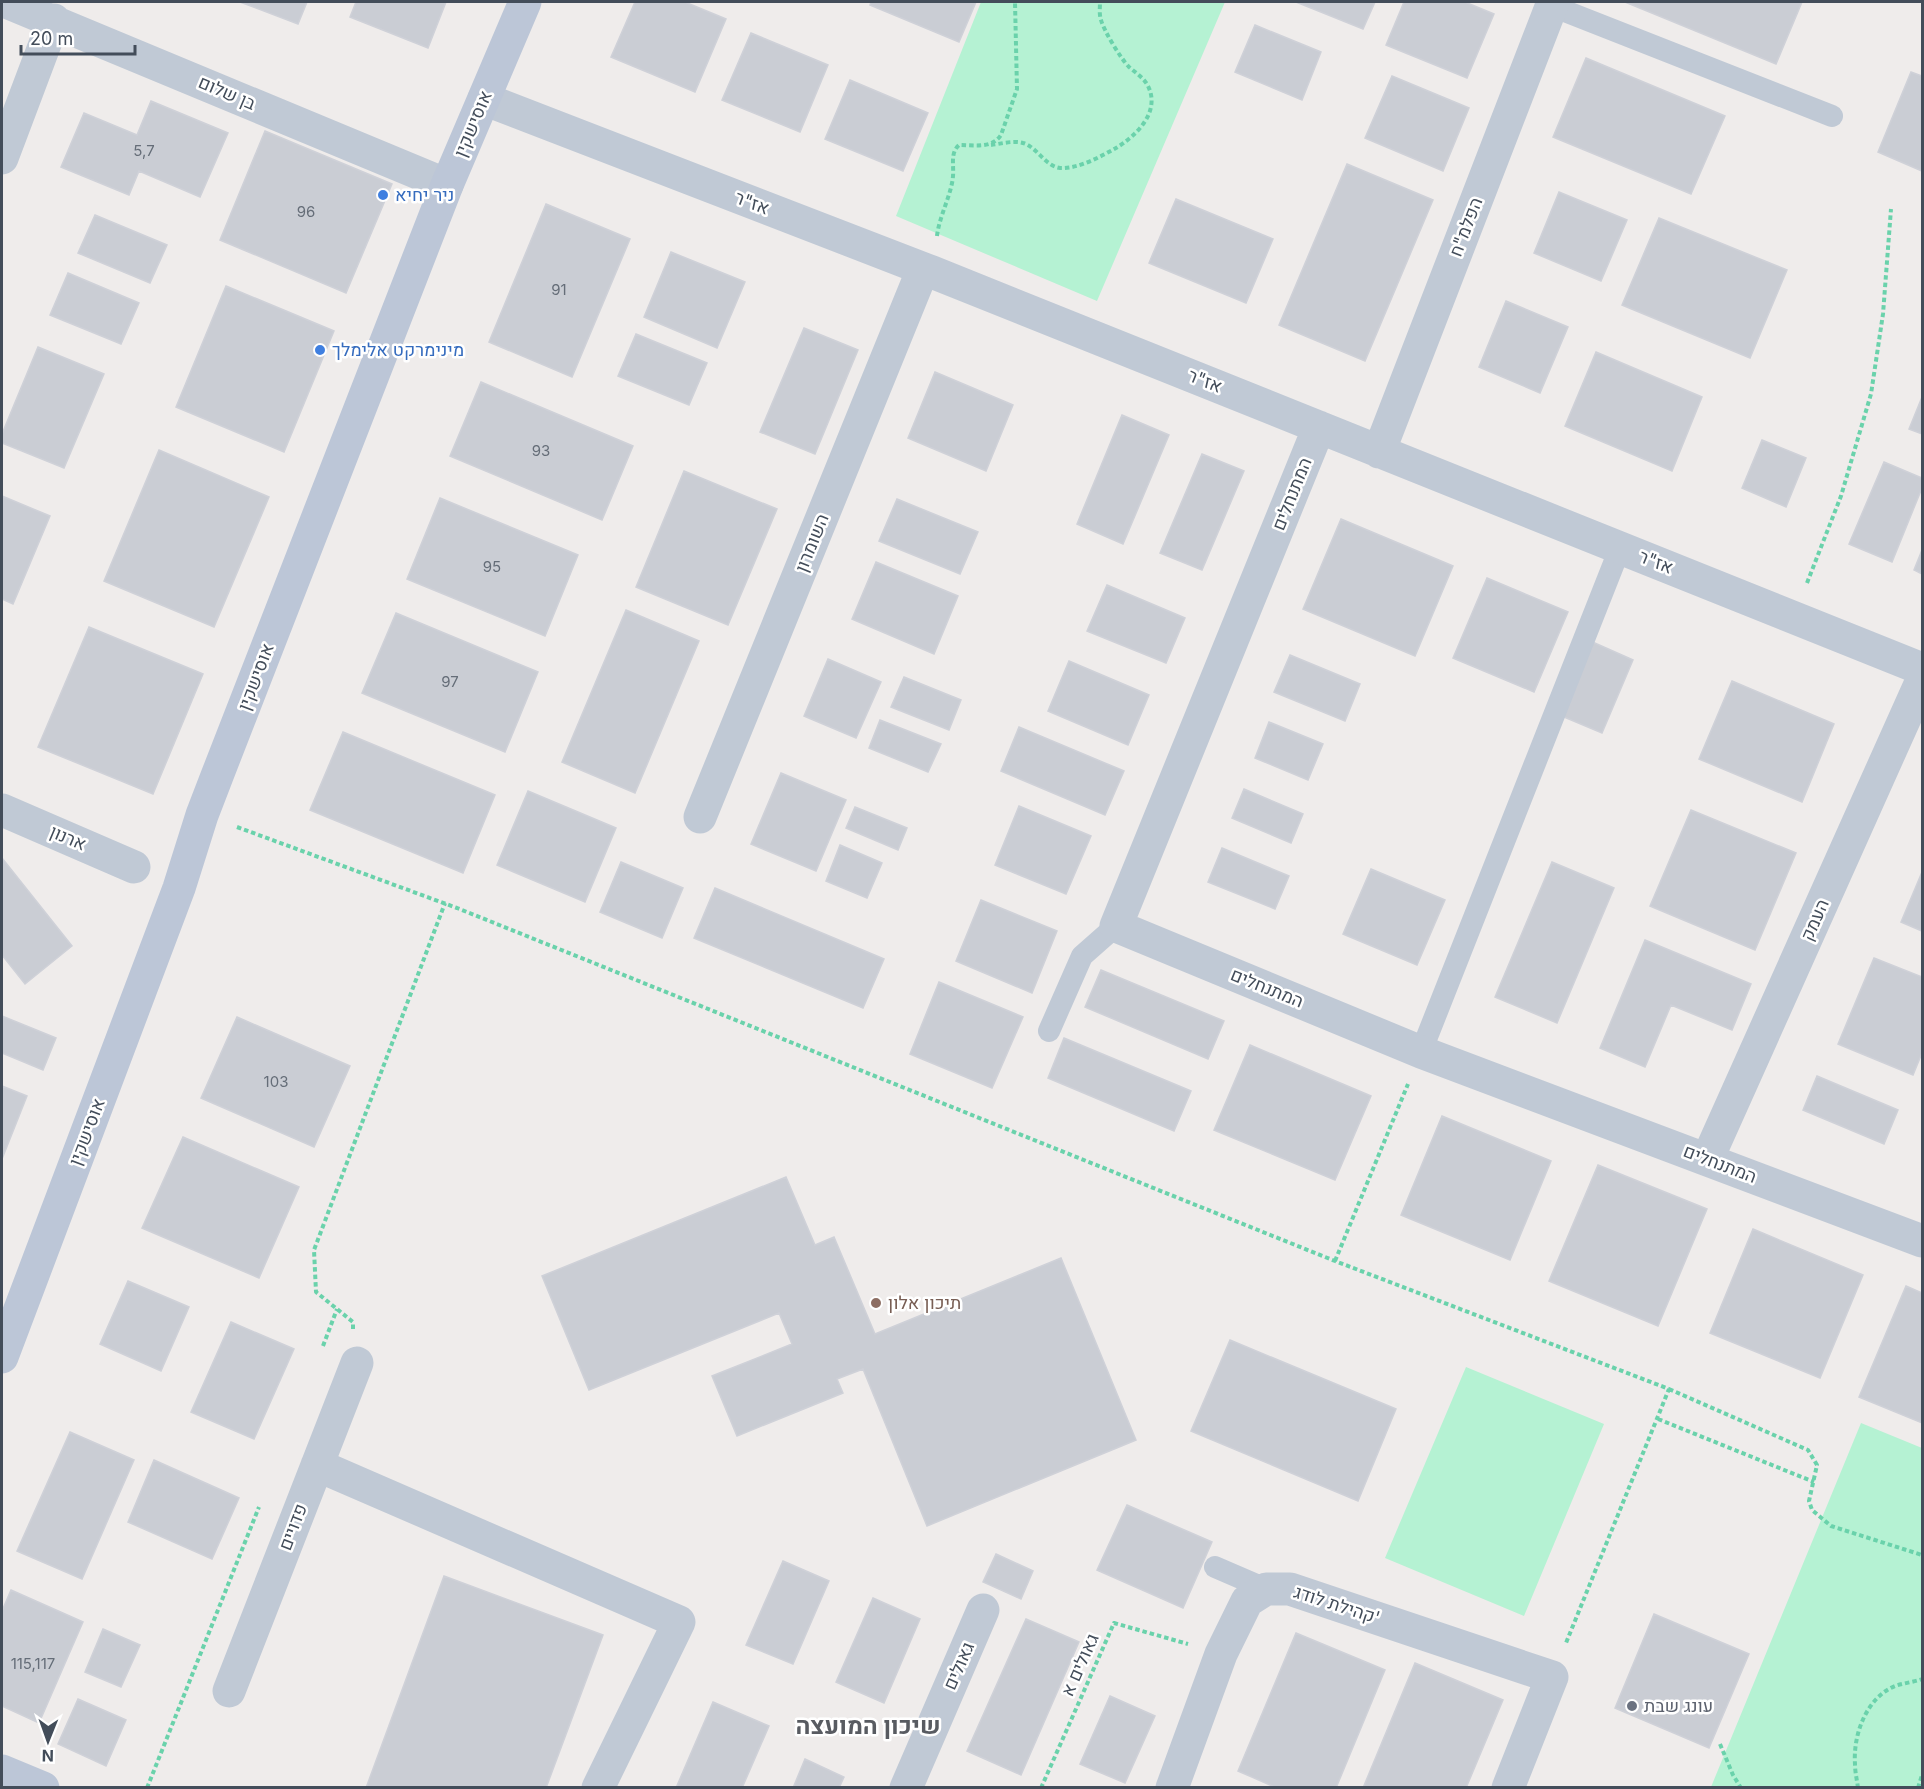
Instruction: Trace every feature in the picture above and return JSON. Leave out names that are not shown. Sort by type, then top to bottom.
[{"type":"street","name":"בן שלום","points":[[6,2],[447,185]]},
{"type":"street","name":"אוסישקין","points":[[2,1358],[179,888],[202,815],[447,185],[525,2]]},
{"type":"street","name":"הפלמ\"ח","points":[[1379,452],[1552,4]]},
{"type":"street","points":[[2,158],[54,20]]},
{"type":"street","name":"אז\"ר","points":[[484,99],[928,271],[1923,669]]},
{"type":"street","name":"השומרון","points":[[700,817],[928,271]]},
{"type":"street","name":"המתנחלים","points":[[1319,426],[1116,926],[1421,1052],[1923,1241]]},
{"type":"street","name":"העמק","points":[[1707,1160],[1923,680]]},
{"type":"street","name":"ארנון","points":[[2,810],[134,867]]},
{"type":"street","name":"פדויים","points":[[229,1691],[357,1364]]},
{"type":"street","points":[[317,1465],[679,1622],[598,1788]]},
{"type":"street","points":[[1172,1788],[1221,1654],[1247,1601],[1266,1588]]},
{"type":"street","name":"קהילת לודג'","points":[[1266,1588],[1290,1589],[1552,1677]]},
{"type":"street","name":"גאולים","points":[[906,1788],[983,1610]]},
{"type":"street","points":[[1508,1788],[1552,1677]]},
{"type":"street","points":[[2,1771],[43,1788]]},
{"type":"lane","points":[[1552,4],[1832,116]]},
{"type":"lane","points":[[1421,1052],[1620,548]]},
{"type":"lane","points":[[1049,1031],[1082,956],[1116,926]]},
{"type":"lane","points":[[1215,1568],[1266,1588]]},
{"type":"path","points":[[991,145],[1001,135],[1017,89],[1015,2]]},
{"type":"path","points":[[928,271],[938,226],[953,178],[953,154],[959,145],[1022,142],[1037,150],[1047,161],[1058,168],[1074,166],[1103,155],[1140,131],[1149,114],[1152,94],[1147,83],[1120,55],[1101,20],[1100,2]]},
{"type":"path","points":[[1794,617],[1841,496],[1871,394],[1883,314],[1891,209]]},
{"type":"path","points":[[202,815],[445,903],[1335,1261],[1670,1389],[1808,1449],[1816,1465],[1809,1501],[1812,1510],[1831,1526],[1923,1555]]},
{"type":"path","points":[[357,1364],[353,1322],[316,1292],[314,1250],[445,903]]},
{"type":"path","points":[[1335,1261],[1421,1052]]},
{"type":"path","points":[[320,1354],[337,1310]]},
{"type":"path","points":[[1552,1677],[1670,1389]]},
{"type":"path","points":[[1658,1419],[1814,1482]]},
{"type":"path","points":[[147,1788],[262,1498]]},
{"type":"path","name":"גאולים א","points":[[1041,1788],[1114,1623],[1221,1654]]},
{"type":"path","points":[[1858,1788],[1854,1763],[1857,1738],[1865,1714],[1876,1699],[1894,1687],[1923,1679]]},
{"type":"path","points":[[1720,1744],[1741,1788]]},
{"type":"path","points":[[1918,1788],[1923,1775]]},
{"type":"green space","points":[[981,2],[1225,2],[1097,301],[896,216]]},
{"type":"green space","points":[[1466,1367],[1604,1424],[1524,1616],[1385,1558]]},
{"type":"green space","points":[[1861,1423],[1922,1448],[1922,1787],[1711,1787]]},
{"type":"building","points":[[240,2],[307,2],[298,24]]},
{"type":"building","points":[[356,2],[446,2],[428,48],[350,17]]},
{"type":"building","points":[[635,2],[685,2],[726,19],[695,92],[611,57]]},
{"type":"building","points":[[871,2],[976,2],[959,42],[870,5]]},
{"type":"building","points":[[1296,2],[1375,2],[1363,29]]},
{"type":"building","points":[[1404,2],[1465,2],[1494,14],[1467,78],[1386,45]]},
{"type":"building","points":[[1625,2],[1802,2],[1776,64]]},
{"type":"building","points":[[1255,25],[1321,52],[1302,100],[1235,72]]},
{"type":"building","points":[[751,33],[828,65],[800,132],[722,100]]},
{"type":"building","points":[[1586,58],[1725,116],[1691,194],[1553,137]]},
{"type":"building","points":[[1911,72],[1922,76],[1922,171],[1878,152]]},
{"type":"building","points":[[1392,76],[1469,108],[1443,171],[1365,138]]},
{"type":"building","points":[[850,80],[928,113],[903,171],[825,139]]},
{"type":"building","points":[[151,101],[228,133],[200,197],[139,171],[129,195],[61,167],[84,113],[137,135]]},
{"type":"building","points":[[265,131],[392,184],[346,293],[220,240]]},
{"type":"building","points":[[1347,164],[1433,200],[1365,361],[1279,325]]},
{"type":"building","points":[[1559,192],[1627,220],[1601,281],[1534,253]]},
{"type":"building","points":[[1176,199],[1273,239],[1246,303],[1149,263]]},
{"type":"building","points":[[546,204],[630,239],[572,377],[489,342]]},
{"type":"building","points":[[95,215],[167,245],[150,283],[78,253]]},
{"type":"building","points":[[1659,218],[1787,270],[1750,358],[1622,305]]},
{"type":"building","points":[[671,252],[745,282],[717,348],[644,317]]},
{"type":"building","points":[[68,273],[139,303],[121,344],[50,315]]},
{"type":"building","points":[[226,286],[334,331],[284,452],[176,407]]},
{"type":"building","points":[[1506,301],[1568,327],[1540,393],[1479,367]]},
{"type":"building","points":[[804,328],[858,350],[815,454],[760,432]]},
{"type":"building","points":[[636,334],[707,363],[689,405],[618,376]]},
{"type":"building","points":[[38,347],[104,374],[64,468],[2,443],[2,434]]},
{"type":"building","points":[[1596,352],[1702,397],[1672,471],[1565,426]]},
{"type":"building","points":[[935,372],[1013,405],[986,471],[908,438]]},
{"type":"building","points":[[481,382],[633,446],[602,520],[450,456]]},
{"type":"building","points":[[1922,397],[1922,434],[1909,429]]},
{"type":"building","points":[[1122,415],[1169,435],[1123,544],[1077,524]]},
{"type":"building","points":[[1762,440],[1806,458],[1786,507],[1742,488]]},
{"type":"building","points":[[159,450],[269,497],[214,627],[104,581]]},
{"type":"building","points":[[1202,454],[1244,471],[1202,570],[1160,553]]},
{"type":"building","points":[[1884,462],[1922,478],[1922,488],[1892,562],[1849,544]]},
{"type":"building","points":[[684,471],[777,509],[728,625],[636,587]]},
{"type":"building","points":[[2,496],[50,516],[13,604],[2,599]]},
{"type":"building","points":[[440,498],[578,555],[545,636],[407,579]]},
{"type":"building","points":[[897,499],[978,532],[960,574],[879,541]]},
{"type":"building","points":[[1341,519],[1453,566],[1415,656],[1303,609]]},
{"type":"building","points":[[1922,550],[1922,574],[1914,570]]},
{"type":"building","points":[[876,562],[958,596],[934,654],[852,619]]},
{"type":"building","points":[[1487,578],[1568,612],[1534,692],[1453,658]]},
{"type":"building","points":[[1107,585],[1185,618],[1166,663],[1087,631]]},
{"type":"building","points":[[626,610],[699,641],[635,793],[562,762]]},
{"type":"building","points":[[396,613],[538,672],[505,752],[362,693]]},
{"type":"building","points":[[89,627],[203,674],[153,794],[38,747]]},
{"type":"building","points":[[1588,640],[1633,660],[1602,733],[1557,714]]},
{"type":"building","points":[[1290,655],[1360,684],[1345,721],[1274,692]]},
{"type":"building","points":[[828,659],[881,682],[856,738],[804,716]]},
{"type":"building","points":[[1069,661],[1149,695],[1128,745],[1048,711]]},
{"type":"building","points":[[904,677],[961,700],[949,730],[891,707]]},
{"type":"building","points":[[1732,681],[1834,724],[1802,802],[1699,759]]},
{"type":"building","points":[[880,720],[941,744],[928,772],[869,748]]},
{"type":"building","points":[[1269,722],[1323,744],[1308,780],[1255,758]]},
{"type":"building","points":[[1019,727],[1124,771],[1105,815],[1001,771]]},
{"type":"building","points":[[343,732],[495,795],[463,873],[310,810]]},
{"type":"building","points":[[781,773],[846,800],[816,871],[751,844]]},
{"type":"building","points":[[1244,789],[1303,814],[1291,843],[1232,818]]},
{"type":"building","points":[[528,791],[616,828],[585,902],[497,865]]},
{"type":"building","points":[[1019,806],[1091,836],[1066,894],[995,865]]},
{"type":"building","points":[[855,807],[907,828],[898,850],[846,828]]},
{"type":"building","points":[[1691,810],[1796,853],[1755,950],[1650,906]]},
{"type":"building","points":[[840,845],[882,863],[867,898],[826,881]]},
{"type":"building","points":[[1222,848],[1289,876],[1275,909],[1208,882]]},
{"type":"building","points":[[2,858],[72,946],[25,984],[2,955]]},
{"type":"building","points":[[621,862],[683,888],[662,938],[600,912]]},
{"type":"building","points":[[1552,862],[1614,888],[1557,1023],[1495,997]]},
{"type":"building","points":[[1371,869],[1445,900],[1417,965],[1343,934]]},
{"type":"building","points":[[1922,872],[1922,931],[1901,922]]},
{"type":"building","points":[[715,888],[884,959],[863,1008],[694,938]]},
{"type":"building","points":[[981,900],[1057,931],[1032,993],[956,961]]},
{"type":"building","points":[[1645,940],[1751,984],[1732,1030],[1671,1005],[1645,1067],[1600,1048]]},
{"type":"building","points":[[1874,958],[1922,977],[1922,1053],[1913,1075],[1838,1044]]},
{"type":"building","points":[[1101,970],[1224,1021],[1208,1059],[1085,1007]]},
{"type":"building","points":[[939,982],[1023,1017],[992,1088],[910,1054]]},
{"type":"building","points":[[2,1016],[56,1038],[43,1070],[2,1053]]},
{"type":"building","points":[[237,1017],[350,1066],[314,1147],[201,1098]]},
{"type":"building","points":[[1064,1038],[1191,1091],[1174,1131],[1048,1078]]},
{"type":"building","points":[[1250,1045],[1371,1096],[1335,1180],[1214,1130]]},
{"type":"building","points":[[1817,1076],[1898,1110],[1884,1144],[1803,1110]]},
{"type":"building","points":[[2,1086],[27,1096],[2,1159]]},
{"type":"building","points":[[1442,1116],[1551,1161],[1510,1260],[1401,1215]]},
{"type":"building","points":[[183,1137],[299,1187],[259,1278],[142,1228]]},
{"type":"building","points":[[1598,1165],[1707,1209],[1658,1326],[1549,1281]]},
{"type":"building","points":[[786,1177],[815,1245],[834,1237],[875,1334],[1061,1258],[1136,1440],[927,1526],[863,1369],[837,1379],[843,1393],[737,1436],[712,1376],[792,1344],[779,1313],[589,1390],[542,1276]]},
{"type":"building","points":[[1753,1229],[1863,1275],[1820,1378],[1710,1333]]},
{"type":"building","points":[[128,1281],[189,1307],[161,1371],[100,1344]]},
{"type":"building","points":[[1906,1286],[1922,1293],[1922,1423],[1859,1397]]},
{"type":"building","points":[[231,1322],[294,1349],[254,1439],[191,1412]]},
{"type":"building","points":[[1230,1340],[1396,1409],[1358,1501],[1191,1431]]},
{"type":"building","points":[[70,1432],[134,1460],[82,1579],[17,1551]]},
{"type":"building","points":[[154,1460],[239,1498],[212,1559],[128,1522]]},
{"type":"building","points":[[1127,1505],[1212,1542],[1183,1608],[1097,1570]]},
{"type":"building","points":[[996,1554],[1033,1571],[1021,1599],[983,1582]]},
{"type":"building","points":[[783,1561],[829,1581],[793,1664],[746,1645]]},
{"type":"building","points":[[444,1576],[603,1635],[546,1788],[366,1788]]},
{"type":"building","points":[[11,1590],[83,1622],[39,1723],[2,1706],[2,1611]]},
{"type":"building","points":[[873,1598],[920,1619],[884,1703],[836,1682]]},
{"type":"building","points":[[1654,1614],[1749,1654],[1709,1748],[1615,1708]]},
{"type":"building","points":[[1026,1619],[1079,1642],[1021,1775],[967,1751]]},
{"type":"building","points":[[103,1629],[140,1645],[121,1687],[85,1672]]},
{"type":"building","points":[[1296,1633],[1385,1670],[1336,1788],[1277,1788],[1238,1771]]},
{"type":"building","points":[[1415,1663],[1503,1700],[1466,1788],[1363,1788]]},
{"type":"building","points":[[1110,1696],[1155,1716],[1125,1783],[1080,1764]]},
{"type":"building","points":[[78,1699],[126,1720],[106,1766],[58,1744]]},
{"type":"building","points":[[713,1702],[769,1726],[742,1788],[676,1788]]},
{"type":"building","points":[[805,1759],[844,1777],[839,1788],[793,1788]]},
{"type":"place","name":"ניר יחיא","points":[[383,195]]},
{"type":"place","name":"מינימרקט אלימלך","points":[[320,350]]},
{"type":"place","name":"תיכון אלון","points":[[876,1303]]},
{"type":"place","name":"עונג שבת","points":[[1632,1706]]},
{"type":"district","name":"שיכון המועצה","points":[[868,1726]]}]
